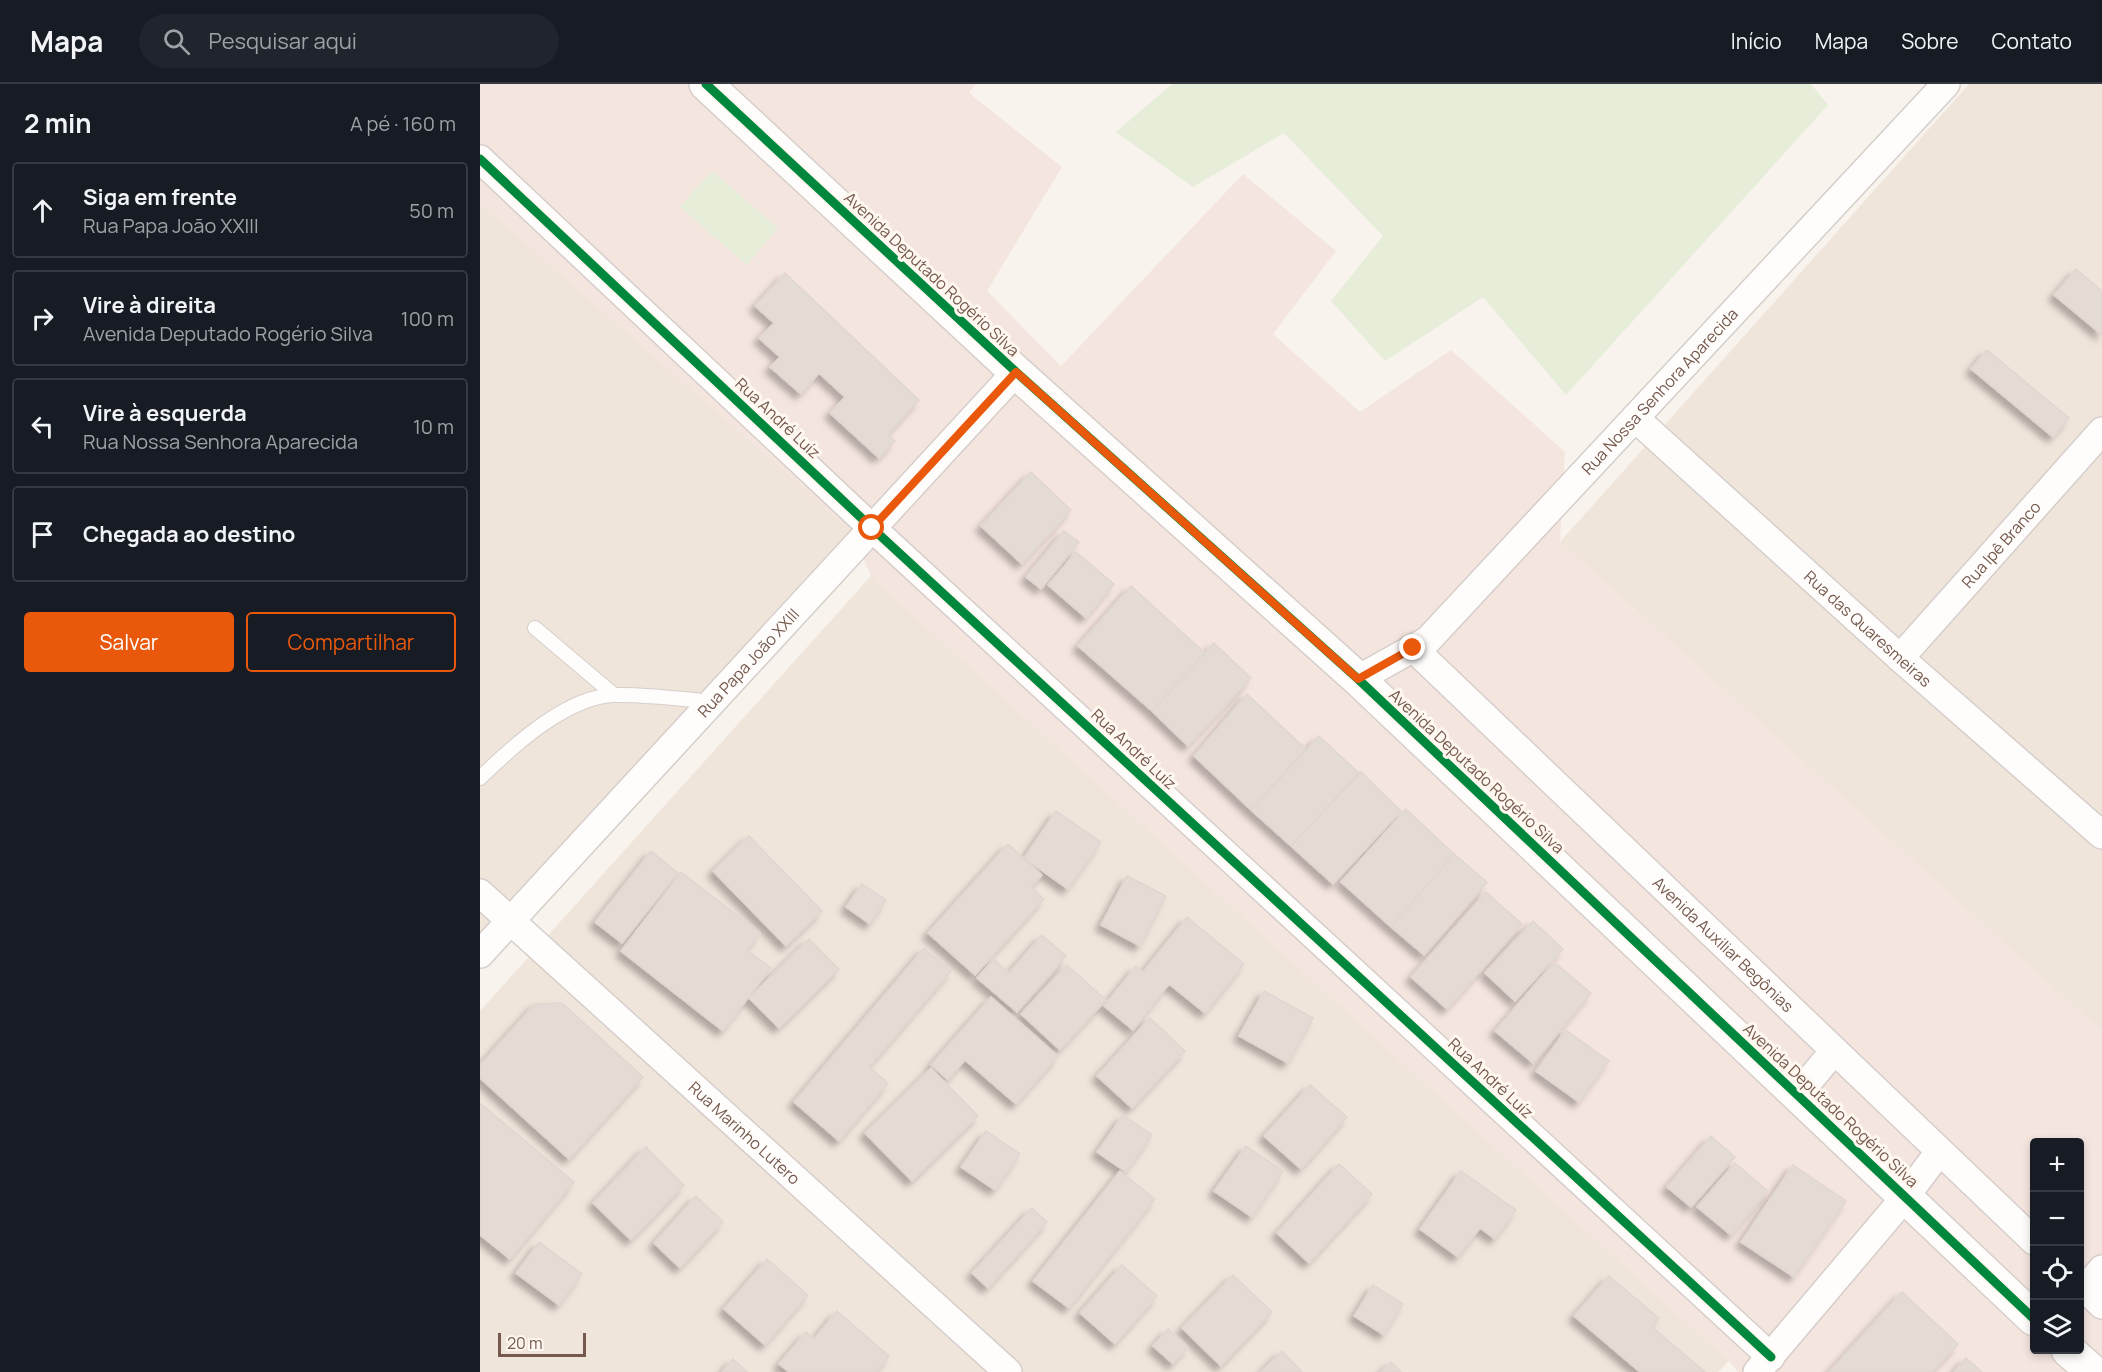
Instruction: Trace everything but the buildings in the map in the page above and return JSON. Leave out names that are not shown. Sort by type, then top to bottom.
[{"type":"street","name":"Avenida Deputado Rogério Silva","points":[[705,84],[1016,372],[1358,679],[2030,1315]]},
{"type":"street","name":"Rua Nossa Senhora Aparecida","points":[[1358,679],[1428,640],[1946,84]]},
{"type":"street","name":"Rua André Luíz","points":[[480,159],[1764,1364]]},
{"type":"street","name":"Rua Papa João XXIII","points":[[480,954],[1016,372]]},
{"type":"street","name":"Rua das Quaresmeiras","points":[[1635,418],[1900,658],[2102,835]]},
{"type":"street","name":"Rua Ipê Branco","points":[[1900,658],[2102,431]]},
{"type":"street","name":"Avenida Auxiliar Begônias","points":[[1413,648],[2030,1238]]},
{"type":"street","name":"Rua Marinho Lutero","points":[[480,893],[1008,1372]]},
{"type":"street","points":[[1798,1094],[1834,1052]]},
{"type":"street","points":[[1764,1364],[1906,1196],[1939,1152]]},
{"type":"street","points":[[2073,1354],[2093,1372]]},
{"type":"lane","points":[[534,628],[613,694]]},
{"type":"lane","points":[[480,778],[514,745],[577,703],[613,694],[712,702]]},
{"type":"shaded area","points":[[480,84],[976,84],[969,93],[1062,167],[987,291],[1061,366],[1243,174],[1336,251],[1273,334],[1360,412],[1451,350],[1565,452],[1560,542],[2102,1032],[2102,1372],[1738,1372],[1729,1361],[871,576],[851,530],[480,203]]},
{"type":"shaded area","points":[[1969,84],[2102,84],[2102,1032],[1560,542]]},
{"type":"shaded area","points":[[480,203],[852,530],[480,938]]},
{"type":"shaded area","points":[[871,576],[1729,1361],[1718,1372],[480,1372],[480,1011]]},
{"type":"green space","points":[[1172,84],[1811,84],[1828,105],[1566,395],[1483,297],[1385,361],[1331,301],[1383,236],[1284,133],[1193,187],[1116,132]]},
{"type":"green space","points":[[712,171],[778,228],[747,265],[680,207]]},
{"type":"cycle path","points":[[706,84],[1016,372],[1358,679],[2030,1315]]},
{"type":"cycle path","points":[[480,159],[872,528],[1771,1357]]},
{"type":"route","points":[[872,528],[1016,372],[1358,679],[1413,648]]}]
